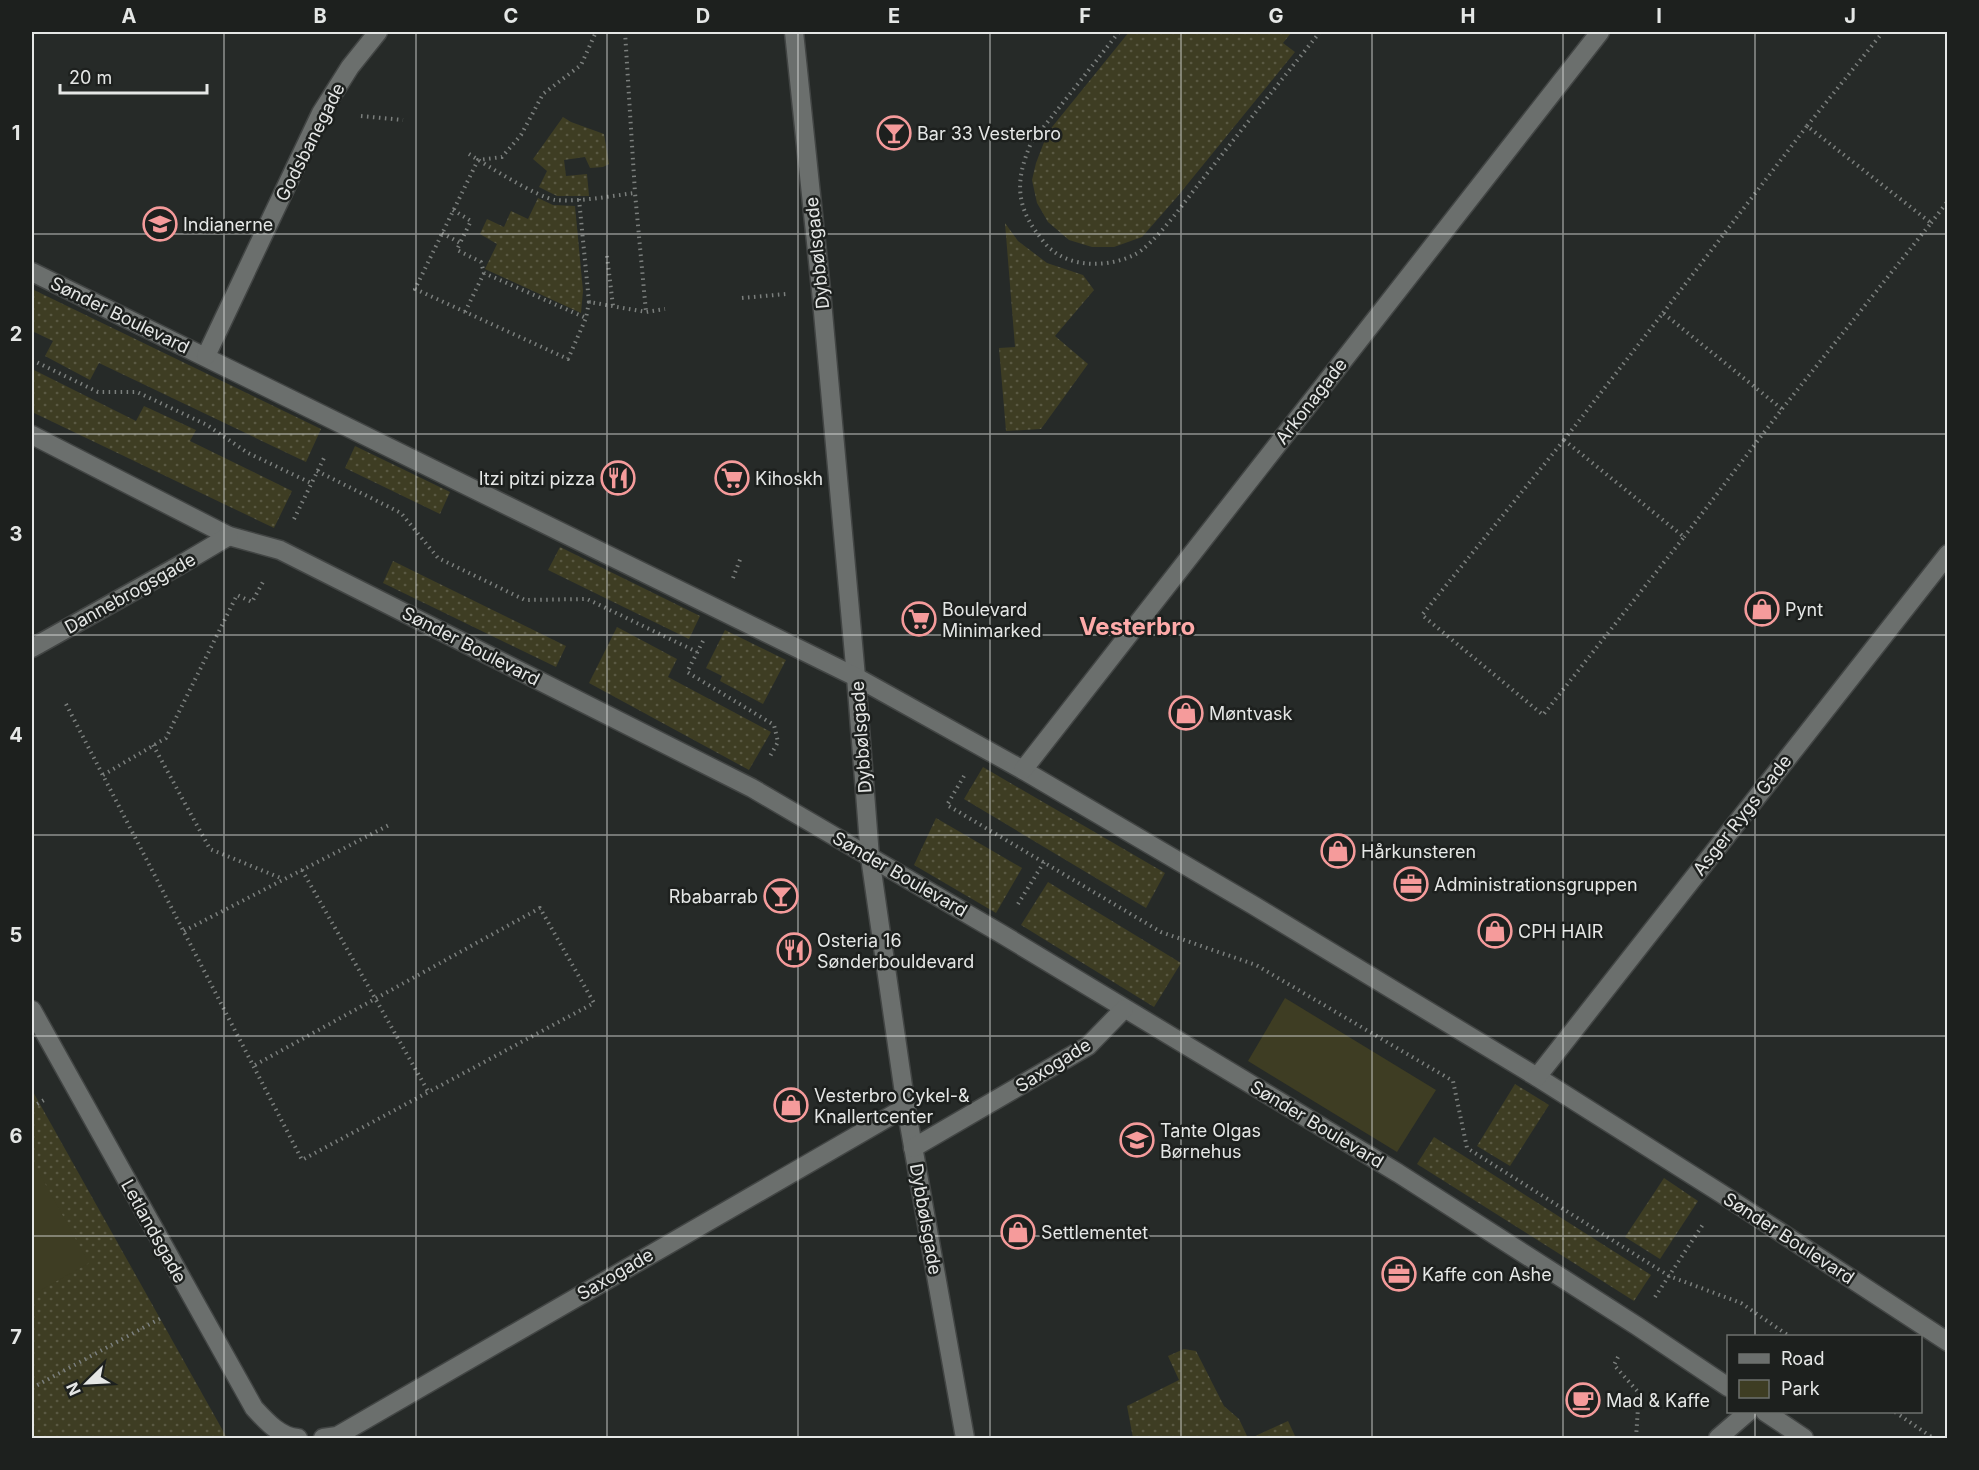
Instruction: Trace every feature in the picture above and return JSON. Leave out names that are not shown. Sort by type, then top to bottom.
[{"type":"street","name":"Godsbanegade","points":[[206,356],[321,112],[350,67],[378,32]]},
{"type":"street","name":"Dybbølsgade","points":[[794,32],[821,290],[870,857],[906,1107],[965,1438]]},
{"type":"street","name":"Arkonagade","points":[[1023,770],[1600,32]]},
{"type":"street","name":"Sønder Boulevard","points":[[32,272],[856,677],[1023,770],[1252,904],[1537,1077],[1722,1194],[1947,1342]]},
{"type":"street","name":"Sønder Boulevard","points":[[32,435],[229,536],[280,550],[752,788],[1000,933],[1124,1010],[1398,1173],[1727,1386]]},
{"type":"street","name":"Dannebrogsgade","points":[[32,648],[229,536]]},
{"type":"street","name":"Asger Rygs Gade","points":[[1537,1077],[1947,554]]},
{"type":"street","name":"Letlandsgade","points":[[32,1010],[254,1408],[271,1426],[292,1438]]},
{"type":"street","name":"Saxogade","points":[[913,1148],[1088,1046],[1124,1010]]},
{"type":"street","name":"Saxogade","points":[[323,1438],[337,1436],[906,1107]]},
{"type":"street","points":[[1718,1438],[1747,1413]]},
{"type":"street","points":[[1766,1413],[1804,1438]]},
{"type":"street","points":[[292,1438],[298,1438]]},
{"type":"path","points":[[478,160],[502,157],[521,135],[543,94],[581,65],[596,32]]},
{"type":"path","points":[[625,32],[635,193],[646,312]]},
{"type":"path","points":[[1119,32],[1031,143],[1022,164],[1019,185],[1024,208],[1035,230],[1051,250],[1066,259],[1080,263],[1095,264],[1117,261],[1134,255],[1147,246],[1320,32]]},
{"type":"path","points":[[1882,32],[1564,440],[1422,615],[1543,715],[1947,201]]},
{"type":"path","points":[[1807,126],[1931,223]]},
{"type":"path","points":[[469,154],[522,185],[554,200],[635,193]]},
{"type":"path","points":[[478,160],[415,289],[568,359],[586,318],[589,302],[579,199]]},
{"type":"path","points":[[453,210],[471,221],[457,250],[482,262],[484,273],[465,312]]},
{"type":"path","points":[[442,233],[460,243]]},
{"type":"path","points":[[607,255],[613,306]]},
{"type":"path","points":[[484,273],[586,318]]},
{"type":"path","points":[[742,298],[821,290]]},
{"type":"path","points":[[589,302],[646,312],[665,309]]},
{"type":"path","points":[[1663,313],[1782,409]]},
{"type":"path","points":[[32,360],[98,392],[137,392],[207,424],[248,453],[311,483]]},
{"type":"path","points":[[103,775],[166,738],[237,595],[252,602],[342,423]]},
{"type":"path","points":[[1564,440],[1684,537]]},
{"type":"path","points":[[317,471],[401,513],[438,558],[525,600],[587,599],[697,652]]},
{"type":"path","points":[[741,557],[720,609],[687,672],[774,724],[778,742],[752,788]]},
{"type":"path","points":[[66,704],[255,1065],[302,1160],[594,1003],[540,908],[255,1065]]},
{"type":"path","points":[[153,745],[210,849],[284,879]]},
{"type":"path","points":[[981,747],[947,805],[1161,932],[1256,965],[1453,1081],[1467,1148],[1669,1276],[1741,1303],[1788,1335]]},
{"type":"path","points":[[184,931],[391,824]]},
{"type":"path","points":[[1000,933],[1044,862]]},
{"type":"path","points":[[302,870],[429,1093]]},
{"type":"path","points":[[32,1388],[193,1301]]},
{"type":"path","points":[[1896,1413],[1933,1438]]},
{"type":"green space","points":[[1129,32],[1288,32],[1291,33],[1283,43],[1295,52],[1142,237],[1114,247],[1092,247],[1069,240],[1048,222],[1037,203],[1032,180],[1048,132]]},
{"type":"green space","points":[[563,117],[604,134],[609,164],[590,168],[585,157],[564,160],[566,176],[587,174],[589,196],[557,196],[539,187],[547,171],[533,159]]},
{"type":"green space","points":[[538,198],[553,205],[575,206],[583,291],[581,313],[485,269],[497,244],[480,234],[487,219],[504,227],[511,211],[528,219]]},
{"type":"green space","points":[[1005,223],[1018,241],[1047,263],[1083,275],[1094,290],[1055,336],[1088,364],[1041,429],[1006,431],[999,348],[1015,347]]},
{"type":"green space","points":[[32,289],[321,429],[306,462],[99,363],[90,380],[45,356],[53,341],[32,331]]},
{"type":"green space","points":[[32,369],[136,421],[144,406],[196,430],[190,441],[292,491],[274,528],[32,412]]},
{"type":"green space","points":[[355,446],[450,492],[440,514],[345,468]]},
{"type":"green space","points":[[560,547],[700,616],[689,639],[548,570]]},
{"type":"green space","points":[[393,561],[566,646],[556,667],[383,583]]},
{"type":"green space","points":[[617,627],[677,659],[668,677],[771,732],[749,770],[589,683]]},
{"type":"green space","points":[[725,630],[786,660],[763,704],[720,681],[722,676],[706,668]]},
{"type":"green space","points":[[983,767],[1165,873],[1146,908],[964,799]]},
{"type":"green space","points":[[936,818],[1022,868],[996,913],[914,865]]},
{"type":"green space","points":[[1048,882],[1181,963],[1154,1007],[1021,925]]},
{"type":"green space","points":[[1285,998],[1436,1090],[1397,1152],[1248,1061]]},
{"type":"green space","points":[[1515,1084],[1549,1105],[1510,1166],[1477,1146]]},
{"type":"green space","points":[[32,1090],[227,1438],[32,1438]]},
{"type":"green space","points":[[1434,1137],[1651,1275],[1634,1301],[1417,1164]]},
{"type":"green space","points":[[32,1160],[89,1263],[32,1295]]},
{"type":"green space","points":[[1664,1178],[1698,1201],[1660,1259],[1625,1237]]},
{"type":"green space","points":[[1184,1349],[1196,1351],[1224,1406],[1239,1419],[1248,1438],[1133,1438],[1127,1406],[1179,1380],[1168,1356]]},
{"type":"green space","points":[[1288,1421],[1296,1438],[1251,1438]]},
{"type":"place","name":"Bar 33 Vesterbro","points":[[894,133]]},
{"type":"place","name":"Indianerne","points":[[160,224]]},
{"type":"place","name":"Itzi pitzi pizza","points":[[618,478]]},
{"type":"place","name":"Kihoskh","points":[[732,478]]},
{"type":"place","name":"Pynt","points":[[1762,609]]},
{"type":"place","name":"Boulevard Minimarked","points":[[919,619]]},
{"type":"place","name":"Møntvask","points":[[1186,713]]},
{"type":"place","name":"Hårkunsteren","points":[[1338,851]]},
{"type":"place","name":"Administrationsgruppen","points":[[1411,884]]},
{"type":"place","name":"Rbabarrab","points":[[781,896]]},
{"type":"place","name":"CPH HAIR","points":[[1495,931]]},
{"type":"place","name":"Osteria 16 Sønderbouldevard","points":[[794,950]]},
{"type":"place","name":"Vesterbro Cykel-& Knallertcenter","points":[[791,1105]]},
{"type":"place","name":"Tante Olgas Børnehus","points":[[1137,1140]]},
{"type":"place","name":"Settlementet","points":[[1018,1232]]},
{"type":"place","name":"Kaffe con Ashe","points":[[1399,1274]]},
{"type":"place","name":"Mad & Kaffe","points":[[1583,1400]]},
{"type":"district","name":"Vesterbro","points":[[1137,626]]}]
